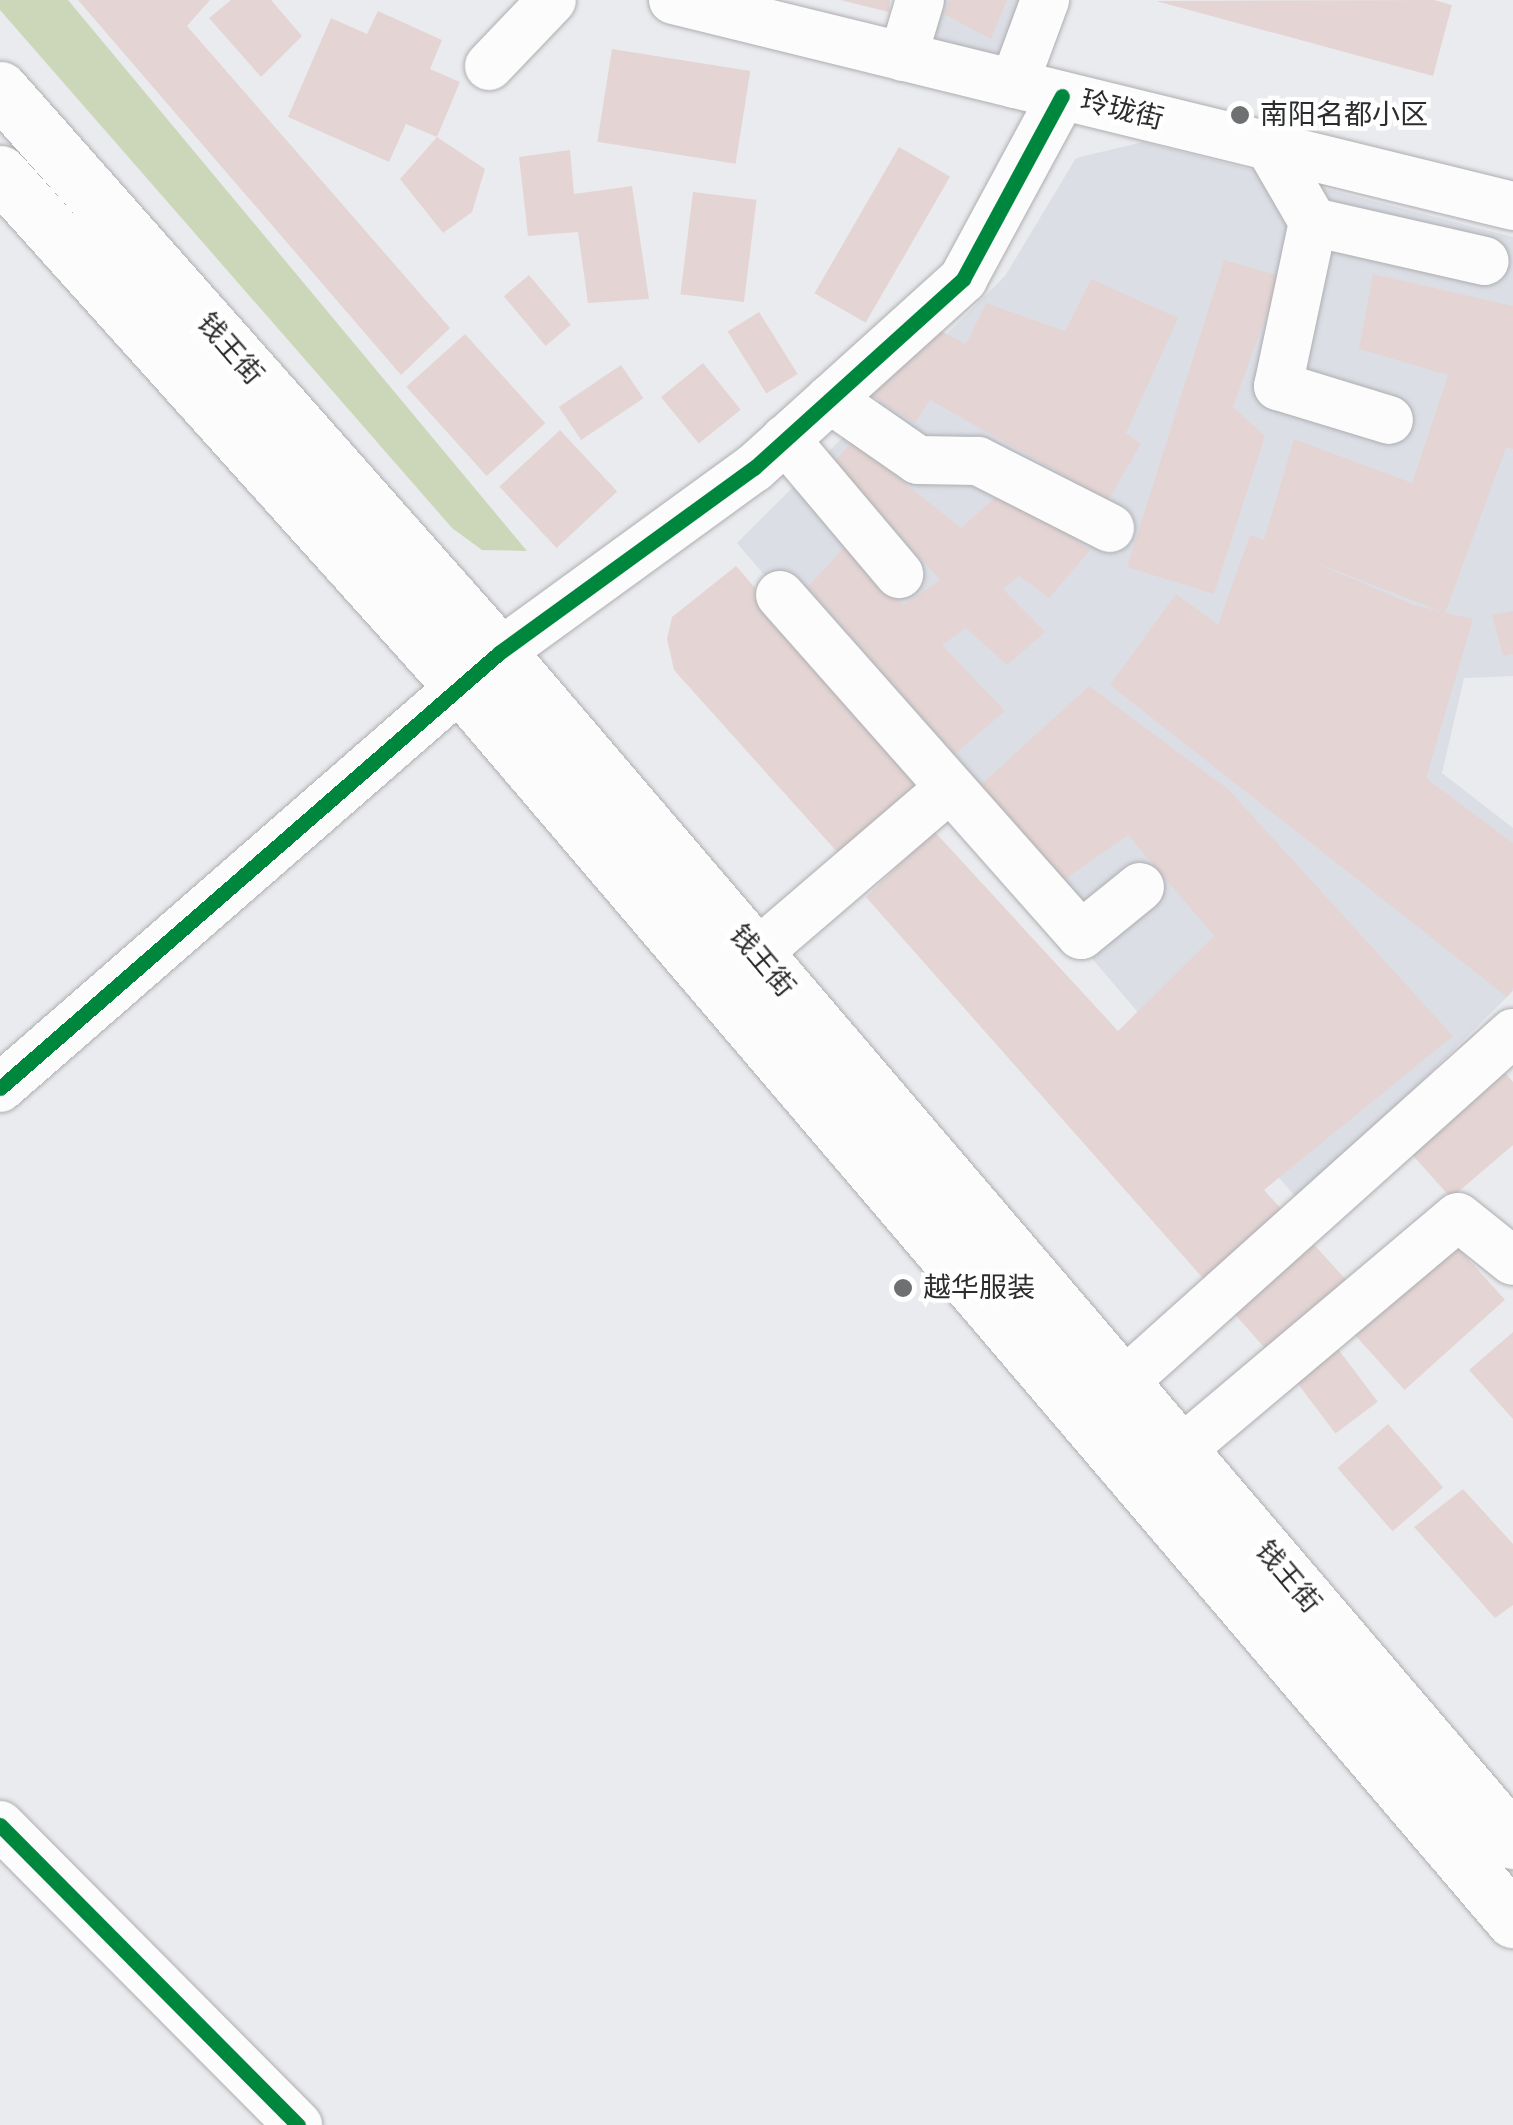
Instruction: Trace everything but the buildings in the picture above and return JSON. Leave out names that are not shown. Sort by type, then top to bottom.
[{"type":"main road","name":"钱王街","points":[[0,89],[1513,1920]]},
{"type":"main road","name":"钱王街","points":[[0,173],[756,954],[1513,1842]]},
{"type":"street","points":[[489,66],[552,0]]},
{"type":"street","name":"玲珑街","points":[[672,0],[1513,206]]},
{"type":"street","points":[[903,56],[920,0]]},
{"type":"street","points":[[1014,84],[1045,0]]},
{"type":"street","points":[[0,1088],[480,670],[785,440],[963,279],[1062,96]]},
{"type":"street","points":[[1270,146],[1313,222],[1278,386],[1389,420]]},
{"type":"street","points":[[1313,222],[1485,262]]},
{"type":"street","points":[[830,399],[918,460],[978,460],[1110,528]]},
{"type":"street","points":[[785,440],[899,574]]},
{"type":"street","points":[[780,595],[1081,934],[1140,888]]},
{"type":"street","points":[[756,954],[950,788]]},
{"type":"street","points":[[1123,1384],[1513,1033]]},
{"type":"street","points":[[1180,1451],[1458,1217],[1513,1260]]},
{"type":"street","points":[[0,1825],[298,2125]]},
{"type":"shaded area","points":[[899,0],[1019,0],[999,60],[891,30]]},
{"type":"shaded area","points":[[1143,142],[1513,237],[1513,676],[1464,678],[1442,773],[1513,828],[1513,991],[1300,1202],[737,543],[1005,276],[1076,158]]},
{"type":"green space","points":[[0,0],[68,0],[527,551],[482,550],[452,528],[0,10]]},
{"type":"cycle path","points":[[0,1088],[499,653],[754,468],[963,279],[1062,96]]},
{"type":"cycle path","points":[[0,1825],[298,2125]]},
{"type":"place","name":"南阳名都小区","points":[[1240,115]]},
{"type":"place","name":"越华服装","points":[[903,1288]]}]
